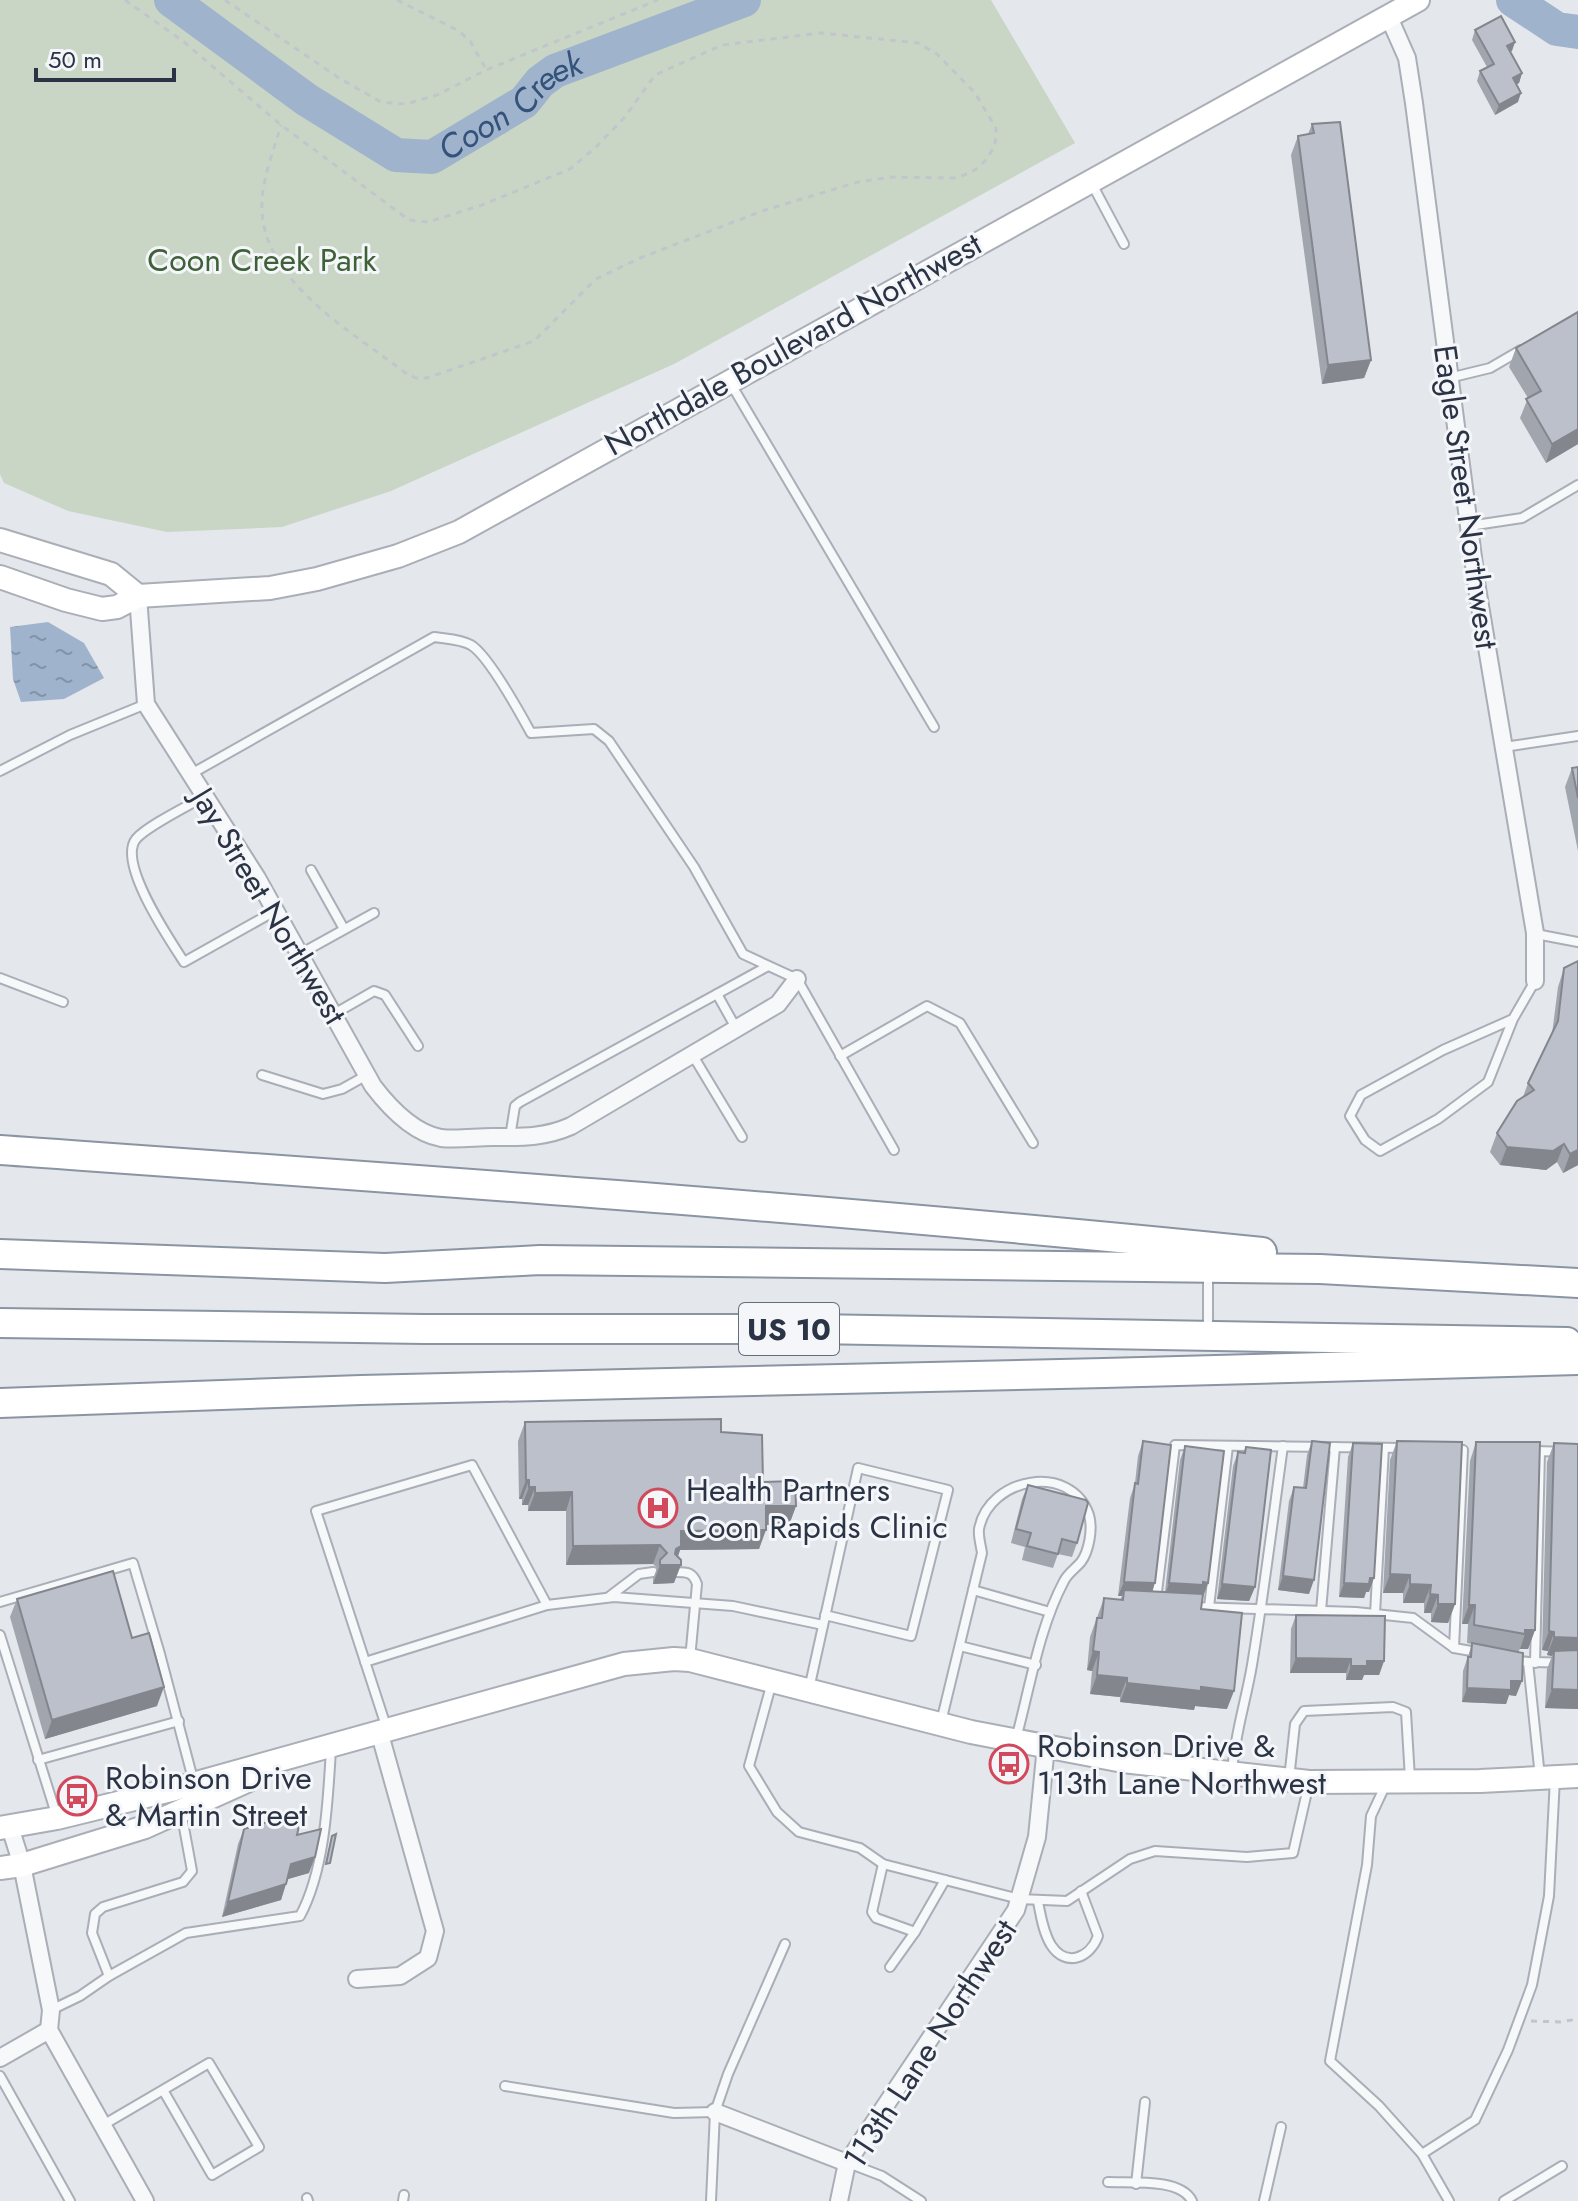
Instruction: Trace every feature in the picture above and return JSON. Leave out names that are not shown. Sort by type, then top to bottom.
[{"type":"highway","points":[[0,1150],[1015,1227],[1530,1280]]},
{"type":"highway","name":"US 10","points":[[0,1254],[385,1268],[540,1260],[1320,1269],[1578,1283]]},
{"type":"highway","name":"US 10","points":[[0,1323],[424,1329],[813,1329],[1578,1342]]},
{"type":"highway","points":[[0,1403],[361,1390],[1578,1360]]},
{"type":"street","name":"Northdale Boulevard Northwest","points":[[0,577],[102,609],[117,607],[138,596],[270,588],[317,579],[398,556],[459,532],[1418,0]]},
{"type":"street","name":"Eagle Street Northwest","points":[[1388,15],[1407,58],[1414,103],[1468,526],[1535,933],[1535,981]]},
{"type":"street","points":[[0,540],[111,574],[138,596]]},
{"type":"street","name":"Jay Street Northwest","points":[[138,596],[146,704],[276,911],[367,1075],[392,1110],[418,1127],[440,1138],[551,1135],[778,1004],[797,979]]},
{"type":"street","points":[[145,2201],[49,2030],[51,2010],[11,1866],[5,1827],[57,1818],[194,1783],[624,1664],[674,1659],[690,1660],[941,1724],[1123,1761],[1299,1781],[1410,1782],[1578,1776]]},
{"type":"street","points":[[357,1979],[400,1976],[410,1970],[428,1958],[435,1931],[383,1730]]},
{"type":"street","points":[[11,1866],[145,1827],[332,1744]]},
{"type":"street","name":"113th Lane Northwest","points":[[839,2201],[847,2163],[1016,1910],[1037,1837],[1046,1746]]},
{"type":"street","points":[[0,2058],[49,2030]]},
{"type":"street","points":[[715,2112],[847,2163]]},
{"type":"lane","points":[[1090,180],[1124,244]]},
{"type":"lane","points":[[1448,378],[1490,368],[1528,347]]},
{"type":"lane","points":[[729,380],[934,727]]},
{"type":"lane","points":[[1468,526],[1522,518],[1578,485]]},
{"type":"lane","points":[[191,774],[434,637],[473,646],[506,689],[531,733],[594,729],[609,741],[694,867],[743,954],[797,979],[894,1150]]},
{"type":"lane","points":[[0,771],[70,735],[146,704]]},
{"type":"lane","points":[[1503,747],[1578,736]]},
{"type":"lane","points":[[205,796],[135,840],[130,853],[135,873],[157,918],[184,962],[276,911]]},
{"type":"lane","points":[[311,870],[344,929]]},
{"type":"lane","points":[[300,954],[374,913]]},
{"type":"lane","points":[[1535,933],[1576,940]]},
{"type":"lane","points":[[510,1138],[515,1106],[520,1102],[768,966]]},
{"type":"lane","points":[[0,978],[63,1002]]},
{"type":"lane","points":[[1513,1019],[1443,1050],[1361,1095],[1350,1116],[1365,1140],[1380,1151],[1438,1119],[1488,1082],[1513,1019],[1535,981]]},
{"type":"lane","points":[[334,1014],[374,991],[385,995],[418,1046]]},
{"type":"lane","points":[[717,994],[736,1029]]},
{"type":"lane","points":[[840,1056],[927,1006],[960,1023],[1033,1143]]},
{"type":"lane","points":[[691,1054],[742,1137]]},
{"type":"lane","points":[[262,1075],[323,1094],[342,1089],[367,1075]]},
{"type":"lane","points":[[1208,1268],[1208,1335]]},
{"type":"lane","points":[[1156,1605],[1175,1445],[1416,1449]]},
{"type":"lane","points":[[1209,1607],[1228,1446]]},
{"type":"lane","points":[[1232,1774],[1233,1752],[1261,1610],[1283,1446]]},
{"type":"lane","points":[[1321,1611],[1335,1447]]},
{"type":"lane","points":[[1375,1614],[1384,1448]]},
{"type":"lane","points":[[1447,1449],[1478,1450]]},
{"type":"lane","points":[[1454,1648],[1463,1450]]},
{"type":"lane","points":[[1525,1451],[1578,1452]]},
{"type":"lane","points":[[1422,2154],[1475,2120],[1532,1985],[1549,1896],[1547,1778],[1532,1662],[1540,1451]]},
{"type":"lane","points":[[383,1730],[365,1662],[316,1511],[472,1465],[547,1605]]},
{"type":"lane","points":[[365,1662],[547,1605],[609,1597],[733,1606],[824,1620],[911,1636],[948,1490],[858,1468],[824,1620],[809,1690]]},
{"type":"lane","points":[[941,1724],[982,1553],[979,1529],[989,1507],[1010,1489],[1032,1480],[1057,1482],[1080,1497],[1090,1518],[1090,1541],[1083,1560],[1066,1577],[1050,1612],[1016,1740]]},
{"type":"lane","points":[[0,1602],[133,1563],[194,1783]]},
{"type":"lane","points":[[609,1597],[639,1574],[653,1572]]},
{"type":"lane","points":[[675,1572],[688,1572],[697,1584],[690,1660]]},
{"type":"lane","points":[[973,1590],[1050,1612]]},
{"type":"lane","points":[[1144,1604],[1169,1605]]},
{"type":"lane","points":[[1182,1606],[1413,1618],[1454,1648],[1484,1654]]},
{"type":"lane","points":[[0,1635],[57,1818]]},
{"type":"lane","points":[[960,1646],[1036,1665]]},
{"type":"lane","points":[[1499,1657],[1532,1662],[1578,1663]]},
{"type":"lane","points":[[773,1681],[749,1766],[777,1812],[799,1832],[860,1848],[883,1864],[1019,1899],[1067,1901],[1130,1859],[1155,1851],[1247,1857],[1293,1853],[1299,1781],[1295,1724],[1304,1711],[1393,1707],[1406,1712],[1410,1782]]},
{"type":"lane","points":[[38,1760],[179,1721]]},
{"type":"lane","points":[[51,2010],[186,1933],[300,1916],[309,1899],[327,1815],[332,1744]]},
{"type":"lane","points":[[1386,1782],[1371,1816],[1367,1865],[1330,2061],[1379,2106],[1422,2154],[1449,2201]]},
{"type":"lane","points":[[109,1976],[92,1933],[95,1914],[103,1907],[183,1882],[192,1871],[180,1809]]},
{"type":"lane","points":[[883,1864],[872,1912],[876,1918],[915,1932]]},
{"type":"lane","points":[[890,1967],[915,1932],[945,1880]]},
{"type":"lane","points":[[1038,1902],[1044,1931],[1052,1947],[1066,1957],[1082,1957],[1094,1948],[1098,1936],[1081,1891]]},
{"type":"lane","points":[[711,2201],[715,2112],[728,2074],[785,1944]]},
{"type":"lane","points":[[103,2125],[209,2063],[259,2147],[212,2175],[163,2090]]},
{"type":"lane","points":[[0,2076],[70,2201]]},
{"type":"lane","points":[[505,2086],[674,2113],[715,2112]]},
{"type":"lane","points":[[1136,2184],[1145,2102]]},
{"type":"lane","points":[[1264,2201],[1281,2127]]},
{"type":"lane","points":[[847,2163],[882,2176],[921,2201]]},
{"type":"lane","points":[[1504,2201],[1562,2166]]},
{"type":"lane","points":[[1108,2182],[1176,2186],[1192,2201]]},
{"type":"path","points":[[125,0],[184,42],[281,125],[409,220],[428,222],[482,205],[570,169],[624,118],[655,75],[722,45],[821,33],[918,43],[937,54],[975,93],[996,128],[995,146],[985,161],[964,175],[954,178],[892,177],[858,182],[762,211],[628,263],[596,279],[534,341],[427,378],[416,378],[327,316],[296,284],[275,252],[266,231],[262,200],[281,125]]},
{"type":"path","points":[[225,0],[339,78],[381,102],[406,104],[437,95],[486,70],[658,0]]},
{"type":"path","points":[[397,0],[459,31],[470,41],[486,70]]},
{"type":"path","points":[[1519,2020],[1560,2022],[1578,2019]]},
{"type":"green space","name":"Coon Creek Park","points":[[0,0],[991,0],[1075,143],[674,364],[391,491],[282,527],[167,532],[68,511],[4,483],[0,474]]},
{"type":"water","points":[[48,622],[84,643],[104,678],[64,699],[21,702],[13,679],[10,627]]},
{"type":"building","points":[[1501,16],[1515,42],[1507,46],[1522,73],[1513,78],[1521,93],[1499,105],[1480,71],[1494,64],[1475,30]]},
{"type":"building","points":[[1340,122],[1371,360],[1328,365],[1298,136],[1314,133],[1312,124]]},
{"type":"building","points":[[1578,312],[1578,429],[1552,444],[1526,399],[1541,391],[1516,348]]},
{"type":"building","points":[[1578,767],[1578,798],[1572,768]]},
{"type":"building","points":[[1578,961],[1578,1150],[1570,1154],[1564,1144],[1553,1151],[1507,1147],[1497,1133],[1517,1101],[1534,1090],[1528,1083],[1558,1021],[1564,968]]},
{"type":"building","name":"Health Partners Coon Rapids Clinic","points":[[721,1419],[721,1432],[762,1435],[763,1482],[795,1481],[796,1506],[766,1506],[766,1530],[681,1531],[681,1546],[675,1554],[681,1565],[660,1565],[660,1560],[667,1553],[660,1545],[573,1546],[572,1492],[535,1493],[535,1487],[529,1487],[529,1480],[526,1480],[525,1422]]},
{"type":"building","points":[[1143,1441],[1171,1445],[1155,1583],[1124,1582]]},
{"type":"building","points":[[1312,1441],[1330,1443],[1314,1580],[1283,1576],[1294,1487],[1306,1488]]},
{"type":"building","points":[[1397,1441],[1462,1442],[1455,1604],[1438,1604],[1438,1595],[1430,1594],[1431,1585],[1410,1584],[1410,1575],[1390,1574]]},
{"type":"building","points":[[1476,1442],[1540,1442],[1535,1630],[1525,1630],[1525,1634],[1474,1625],[1475,1605],[1469,1605]]},
{"type":"building","points":[[1353,1443],[1382,1444],[1374,1578],[1370,1578],[1369,1584],[1344,1583]]},
{"type":"building","points":[[1554,1443],[1578,1444],[1578,1638],[1554,1637],[1554,1632],[1549,1631]]},
{"type":"building","points":[[1185,1446],[1224,1451],[1208,1583],[1203,1582],[1203,1585],[1169,1583]]},
{"type":"building","points":[[1246,1447],[1271,1450],[1255,1587],[1222,1584],[1238,1452],[1245,1453]]},
{"type":"building","points":[[1028,1485],[1086,1500],[1088,1503],[1077,1543],[1062,1539],[1058,1554],[1027,1546],[1031,1533],[1016,1529]]},
{"type":"building","points":[[113,1571],[132,1638],[149,1633],[164,1687],[52,1720],[17,1599]]},
{"type":"building","points":[[1124,1590],[1203,1594],[1201,1609],[1242,1613],[1234,1691],[1201,1687],[1201,1691],[1127,1683],[1127,1678],[1097,1675],[1099,1652],[1093,1651],[1097,1618],[1102,1618],[1104,1598],[1123,1600]]},
{"type":"building","points":[[1296,1615],[1385,1616],[1384,1661],[1367,1661],[1367,1666],[1351,1666],[1351,1659],[1296,1658]]},
{"type":"building","points":[[1472,1643],[1523,1653],[1522,1681],[1511,1681],[1511,1690],[1467,1688],[1468,1657],[1471,1657]]},
{"type":"building","points":[[1578,1650],[1578,1690],[1552,1689],[1554,1651]]},
{"type":"building","points":[[302,1812],[297,1835],[321,1829],[315,1857],[291,1864],[286,1884],[228,1902],[244,1829]]},
{"type":"building","points":[[336,1834],[330,1863],[326,1864],[332,1836]]},
{"type":"waterway","name":"Coon Creek","points":[[171,0],[307,100],[396,155],[432,157],[524,102],[540,82],[555,71],[744,0]]},
{"type":"waterway","name":"Coon Creek","points":[[1513,0],[1557,29],[1578,32]]},
{"type":"place","name":"Health Partners Coon Rapids Clinic","points":[[658,1508]]},
{"type":"place","name":"Robinson Drive & 113th Lane Northwest","points":[[1009,1764]]},
{"type":"place","name":"Robinson Drive & Martin Street","points":[[77,1796]]}]
